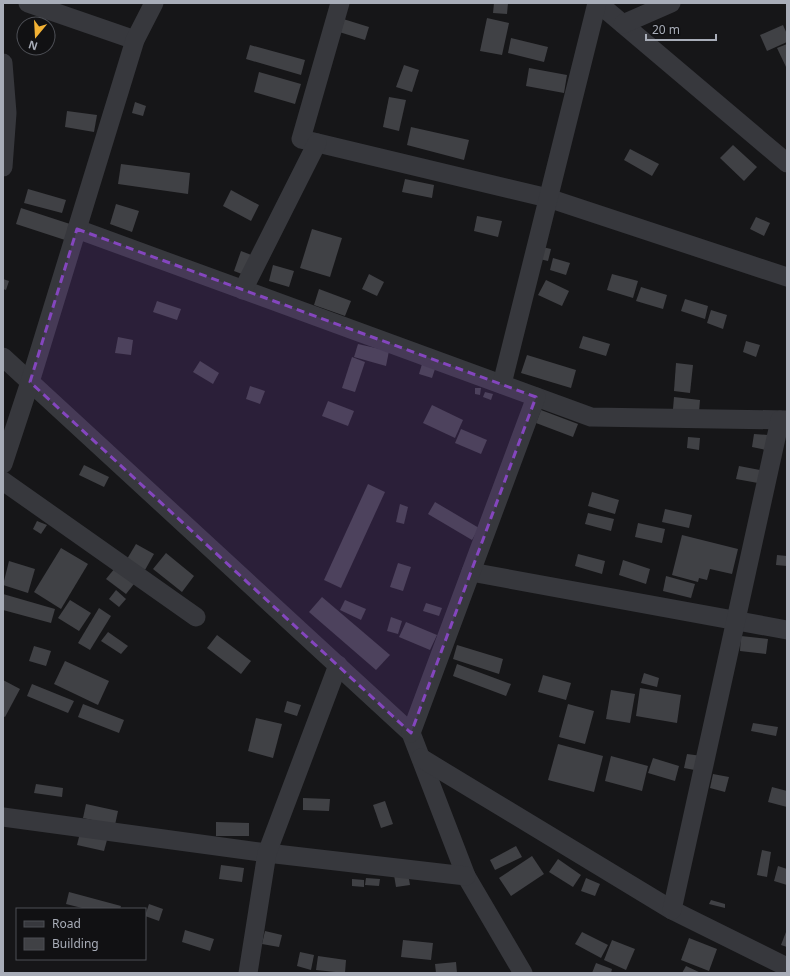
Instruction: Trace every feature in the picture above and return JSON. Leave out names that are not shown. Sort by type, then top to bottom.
[{"type":"street","points":[[28,3],[135,40]]},
{"type":"street","points":[[3,464],[30,382],[135,40],[154,3]]},
{"type":"street","points":[[340,3],[301,139],[548,198],[787,277]]},
{"type":"street","points":[[502,384],[597,3],[787,163]]},
{"type":"street","points":[[623,24],[671,3]]},
{"type":"street","points":[[3,63],[7,113],[3,167]]},
{"type":"street","points":[[243,290],[317,143]]},
{"type":"street","points":[[77,229],[591,417],[784,420],[736,621],[672,910]]},
{"type":"street","points":[[3,358],[411,733],[466,876],[523,973]]},
{"type":"street","points":[[411,733],[536,397]]},
{"type":"street","points":[[3,481],[196,617]]},
{"type":"street","points":[[471,572],[787,630]]},
{"type":"street","points":[[248,973],[266,853],[338,665]]},
{"type":"street","points":[[420,758],[672,910],[787,967]]},
{"type":"street","points":[[3,817],[266,853],[466,876]]},
{"type":"highlighted area","points":[[77,229],[536,397],[411,733],[30,382]]},
{"type":"building","points":[[494,3],[508,3],[507,14],[493,13]]},
{"type":"building","points":[[340,18],[369,27],[365,40],[336,31]]},
{"type":"building","points":[[487,18],[509,23],[502,55],[480,51]]},
{"type":"building","points":[[783,25],[787,34],[787,42],[767,51],[760,35]]},
{"type":"building","points":[[511,38],[548,47],[544,62],[508,53]]},
{"type":"building","points":[[787,44],[787,69],[777,48]]},
{"type":"building","points":[[250,45],[305,60],[301,75],[246,59]]},
{"type":"building","points":[[404,65],[419,70],[412,92],[396,87]]},
{"type":"building","points":[[529,68],[567,75],[564,93],[526,86]]},
{"type":"building","points":[[259,72],[301,84],[295,104],[254,92]]},
{"type":"building","points":[[389,97],[406,100],[399,131],[383,127]]},
{"type":"building","points":[[135,102],[146,106],[143,116],[132,113]]},
{"type":"building","points":[[67,111],[97,115],[94,132],[65,127]]},
{"type":"building","points":[[411,127],[469,140],[464,160],[407,145]]},
{"type":"building","points":[[733,145],[757,167],[744,181],[720,158]]},
{"type":"building","points":[[630,149],[659,164],[652,176],[624,160]]},
{"type":"building","points":[[121,164],[190,173],[188,194],[118,184]]},
{"type":"building","points":[[405,179],[434,185],[432,198],[402,192]]},
{"type":"building","points":[[28,189],[66,200],[62,213],[24,203]]},
{"type":"building","points":[[231,190],[259,205],[251,221],[223,206]]},
{"type":"building","points":[[116,204],[139,211],[132,232],[110,224]]},
{"type":"building","points":[[21,208],[70,224],[65,240],[16,224]]},
{"type":"building","points":[[477,216],[502,221],[498,237],[474,231]]},
{"type":"building","points":[[756,217],[770,223],[764,236],[750,229]]},
{"type":"building","points":[[312,229],[342,238],[330,277],[300,268]]},
{"type":"building","points":[[538,246],[551,249],[548,261],[535,258]]},
{"type":"building","points":[[241,251],[254,256],[247,276],[234,271]]},
{"type":"building","points":[[553,258],[570,263],[566,275],[550,270]]},
{"type":"building","points":[[273,265],[294,271],[289,287],[269,281]]},
{"type":"building","points":[[369,274],[384,282],[377,296],[362,289]]},
{"type":"building","points":[[612,274],[638,281],[633,298],[607,290]]},
{"type":"building","points":[[3,279],[9,281],[6,290],[3,289]]},
{"type":"building","points":[[546,280],[569,291],[562,306],[538,295]]},
{"type":"building","points":[[641,287],[667,295],[663,309],[636,301]]},
{"type":"building","points":[[319,289],[351,301],[345,316],[314,305]]},
{"type":"building","points":[[685,299],[708,306],[705,319],[681,311]]},
{"type":"building","points":[[157,301],[181,309],[177,320],[153,312]]},
{"type":"building","points":[[711,310],[727,315],[723,329],[707,323]]},
{"type":"building","points":[[583,336],[610,344],[606,356],[579,348]]},
{"type":"building","points":[[118,337],[133,340],[131,355],[115,353]]},
{"type":"building","points":[[746,341],[760,345],[756,357],[743,352]]},
{"type":"building","points":[[358,344],[389,351],[386,366],[354,357]]},
{"type":"building","points":[[527,355],[576,370],[571,388],[521,373]]},
{"type":"building","points":[[352,357],[365,362],[355,392],[342,388]]},
{"type":"building","points":[[200,361],[219,373],[213,384],[193,372]]},
{"type":"building","points":[[676,363],[693,365],[690,393],[674,391]]},
{"type":"building","points":[[422,364],[435,369],[432,378],[419,374]]},
{"type":"building","points":[[250,386],[265,391],[260,404],[246,399]]},
{"type":"building","points":[[475,388],[481,388],[480,395],[475,394]]},
{"type":"building","points":[[485,392],[493,394],[491,400],[483,397]]},
{"type":"building","points":[[674,397],[700,400],[699,412],[673,409]]},
{"type":"building","points":[[328,401],[354,411],[348,426],[322,416]]},
{"type":"building","points":[[432,405],[463,420],[455,438],[423,423]]},
{"type":"building","points":[[541,410],[578,424],[573,437],[536,423]]},
{"type":"building","points":[[461,429],[487,440],[481,454],[455,443]]},
{"type":"building","points":[[754,434],[768,435],[766,450],[752,447]]},
{"type":"building","points":[[688,437],[700,438],[699,450],[687,448]]},
{"type":"building","points":[[84,465],[109,477],[104,487],[79,475]]},
{"type":"building","points":[[739,466],[760,470],[758,483],[736,479]]},
{"type":"building","points":[[368,484],[385,492],[341,588],[324,580]]},
{"type":"building","points":[[592,492],[619,500],[615,514],[588,506]]},
{"type":"building","points":[[435,502],[479,528],[472,540],[428,514]]},
{"type":"building","points":[[400,504],[408,507],[404,524],[396,522]]},
{"type":"building","points":[[665,509],[692,515],[689,528],[662,522]]},
{"type":"building","points":[[588,513],[614,519],[611,531],[585,524]]},
{"type":"building","points":[[37,521],[47,525],[41,534],[33,529]]},
{"type":"building","points":[[638,523],[665,529],[662,543],[635,537]]},
{"type":"building","points":[[682,535],[738,549],[732,574],[710,569],[707,580],[699,578],[698,582],[672,575]]},
{"type":"building","points":[[136,544],[154,554],[145,570],[127,559]]},
{"type":"building","points":[[61,548],[88,564],[61,609],[34,592]]},
{"type":"building","points":[[166,553],[194,576],[182,592],[153,569]]},
{"type":"building","points":[[578,554],[605,561],[602,574],[575,566]]},
{"type":"building","points":[[777,555],[787,556],[787,566],[776,565]]},
{"type":"building","points":[[623,560],[650,569],[646,584],[619,575]]},
{"type":"building","points":[[9,561],[35,569],[28,593],[3,585]]},
{"type":"building","points":[[398,563],[411,567],[403,591],[390,587]]},
{"type":"building","points":[[115,568],[134,584],[126,594],[106,579]]},
{"type":"building","points":[[666,576],[695,584],[691,598],[663,591]]},
{"type":"building","points":[[116,590],[126,599],[119,607],[109,599]]},
{"type":"building","points":[[3,594],[55,609],[51,623],[3,610]]},
{"type":"building","points":[[322,597],[390,655],[376,670],[309,612]]},
{"type":"building","points":[[70,600],[91,613],[79,631],[58,618]]},
{"type":"building","points":[[345,600],[366,609],[361,620],[340,610]]},
{"type":"building","points":[[426,603],[442,608],[439,616],[423,611]]},
{"type":"building","points":[[99,608],[111,616],[90,650],[78,643]]},
{"type":"building","points":[[391,617],[402,621],[398,634],[387,631]]},
{"type":"building","points":[[406,622],[437,635],[430,650],[399,637]]},
{"type":"building","points":[[108,632],[128,646],[121,654],[101,641]]},
{"type":"building","points":[[217,635],[251,661],[241,674],[207,648]]},
{"type":"building","points":[[741,636],[768,639],[766,654],[740,651]]},
{"type":"building","points":[[457,645],[503,659],[499,674],[453,659]]},
{"type":"building","points":[[34,646],[51,651],[46,666],[29,661]]},
{"type":"building","points":[[65,661],[109,681],[98,705],[54,684]]},
{"type":"building","points":[[457,664],[511,684],[506,696],[453,676]]},
{"type":"building","points":[[644,673],[659,678],[657,687],[641,683]]},
{"type":"building","points":[[543,675],[571,683],[566,700],[538,692]]},
{"type":"building","points":[[3,680],[20,689],[5,717],[3,716]]},
{"type":"building","points":[[32,684],[74,701],[68,713],[27,696]]},
{"type":"building","points":[[640,688],[681,695],[677,723],[636,716]]},
{"type":"building","points":[[611,690],[635,694],[630,723],[606,719]]},
{"type":"building","points":[[287,701],[301,705],[297,716],[284,712]]},
{"type":"building","points":[[83,704],[124,720],[119,733],[78,717]]},
{"type":"building","points":[[568,704],[594,711],[585,744],[559,737]]},
{"type":"building","points":[[256,718],[282,724],[273,758],[248,751]]},
{"type":"building","points":[[753,723],[778,727],[776,736],[751,731]]},
{"type":"building","points":[[558,744],[603,756],[594,792],[548,780]]},
{"type":"building","points":[[687,754],[702,756],[700,771],[684,768]]},
{"type":"building","points":[[611,756],[648,766],[642,791],[605,781]]},
{"type":"building","points":[[653,758],[679,766],[675,781],[648,773]]},
{"type":"building","points":[[713,774],[729,777],[725,792],[710,788]]},
{"type":"building","points":[[36,784],[63,788],[62,797],[34,793]]},
{"type":"building","points":[[772,787],[787,791],[787,807],[768,802]]},
{"type":"building","points":[[303,798],[330,799],[329,811],[303,810]]},
{"type":"building","points":[[385,801],[393,824],[381,828],[373,805]]},
{"type":"building","points":[[86,804],[118,811],[115,825],[83,818]]},
{"type":"building","points":[[216,822],[249,823],[249,836],[216,836]]},
{"type":"building","points":[[80,833],[107,840],[104,851],[77,845]]},
{"type":"building","points":[[516,846],[522,857],[495,870],[490,860]]},
{"type":"building","points":[[762,850],[771,852],[767,877],[757,875]]},
{"type":"building","points":[[532,856],[544,874],[511,896],[499,878]]},
{"type":"building","points":[[558,859],[581,875],[573,887],[549,872]]},
{"type":"building","points":[[221,865],[244,868],[242,882],[219,879]]},
{"type":"building","points":[[778,866],[787,869],[787,885],[774,881]]},
{"type":"building","points":[[408,873],[410,885],[396,887],[394,875]]},
{"type":"building","points":[[366,878],[380,879],[379,886],[365,885]]},
{"type":"building","points":[[586,878],[600,884],[595,896],[581,891]]},
{"type":"building","points":[[352,879],[364,880],[364,887],[352,886]]},
{"type":"building","points":[[69,892],[121,906],[120,908],[82,908],[66,904]]},
{"type":"building","points":[[711,900],[725,904],[725,908],[709,904]]},
{"type":"building","points":[[149,904],[163,909],[159,921],[146,916]]},
{"type":"building","points":[[185,930],[214,939],[210,951],[182,942]]},
{"type":"building","points":[[265,931],[282,935],[279,947],[262,944]]},
{"type":"building","points":[[582,932],[608,945],[601,958],[575,944]]},
{"type":"building","points":[[786,932],[787,933],[787,947],[781,945]]},
{"type":"building","points":[[689,938],[717,949],[709,971],[681,960]]},
{"type":"building","points":[[403,940],[433,943],[431,960],[401,957]]},
{"type":"building","points":[[612,940],[635,949],[626,970],[604,960]]},
{"type":"building","points":[[300,952],[314,955],[311,970],[297,966]]},
{"type":"building","points":[[318,956],[346,960],[345,973],[316,970]]},
{"type":"building","points":[[456,962],[457,973],[436,973],[435,964]]},
{"type":"building","points":[[596,963],[612,969],[611,973],[592,973]]},
{"type":"building","points":[[686,966],[701,973],[682,973]]}]
